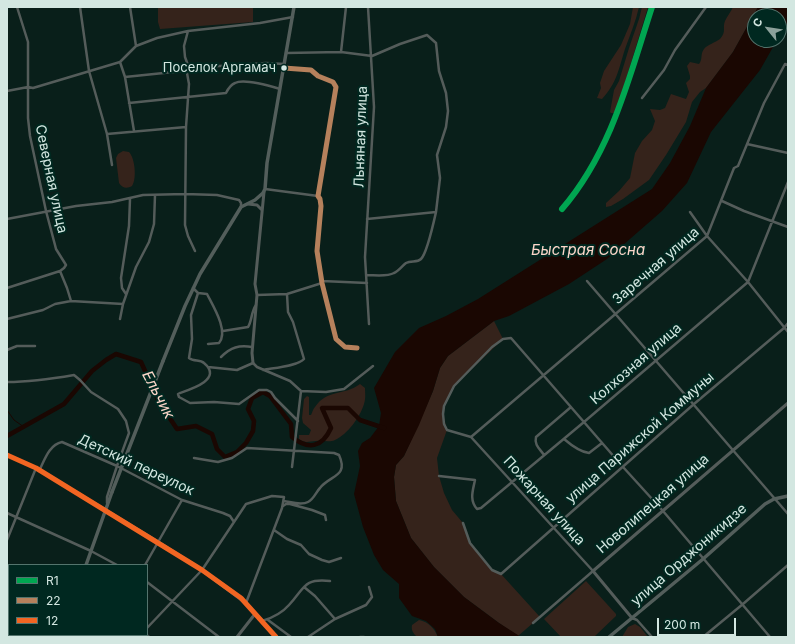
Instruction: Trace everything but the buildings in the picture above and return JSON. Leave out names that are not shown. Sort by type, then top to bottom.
[{"type":"main road","points":[[86,564],[112,492],[193,288],[241,207],[259,197],[265,189],[267,163],[294,7]]},
{"type":"main road","points":[[7,455],[38,469],[106,509],[202,570],[241,598],[246,604]]},
{"type":"main road","name":"улица Орджоникидзе","points":[[609,637],[703,559],[765,504],[774,499],[788,496]]},
{"type":"street","name":"Северная улица","points":[[17,7],[28,42],[30,136],[46,211],[56,249],[66,265],[60,271]]},
{"type":"street","points":[[80,7],[89,72],[107,134],[112,165]]},
{"type":"street","points":[[130,7],[136,46]]},
{"type":"street","points":[[341,52],[346,7]]},
{"type":"street","name":"Льняная улица","points":[[368,7],[374,108],[365,257],[369,324]]},
{"type":"street","points":[[642,98],[664,70],[675,50],[706,7]]},
{"type":"street","points":[[7,91],[28,87],[33,88],[120,62],[136,46],[157,38],[188,31],[292,18]]},
{"type":"street","points":[[188,31],[184,46],[185,57],[189,68],[187,73],[189,96],[186,127],[185,225],[195,251]]},
{"type":"street","points":[[286,53],[341,52],[372,56],[400,44],[427,35],[436,43],[439,70],[446,93],[448,110],[446,127],[437,155],[440,178],[436,212],[430,236],[424,254],[418,262],[407,263],[389,276],[366,275]]},
{"type":"street","points":[[120,62],[125,77],[134,131]]},
{"type":"street","points":[[125,77],[183,71],[189,68],[266,63],[311,70],[318,76],[333,82],[336,87],[318,196],[321,206],[317,251],[322,282],[336,339],[345,347],[357,348]]},
{"type":"street","name":"Заречная улица","points":[[471,437],[707,236],[734,168],[738,166],[764,102],[785,64],[788,65]]},
{"type":"street","points":[[129,103],[226,93],[236,82],[259,83],[280,89]]},
{"type":"street","points":[[107,134],[186,127]]},
{"type":"street","points":[[747,144],[788,153]]},
{"type":"street","name":"Колхозная улица","points":[[439,476],[475,480],[472,501],[477,508],[481,508],[564,439],[748,282],[788,182]]},
{"type":"street","points":[[318,196],[265,189],[255,284],[257,295],[252,347],[253,363],[263,370],[290,381],[301,391],[326,392],[344,389],[373,366]]},
{"type":"street","points":[[7,219],[76,206],[130,199],[143,195],[185,194],[217,196],[235,199],[241,203],[241,207]]},
{"type":"street","points":[[120,319],[122,304],[136,267],[149,242],[154,224],[155,195]]},
{"type":"street","points":[[126,294],[122,288],[122,278],[129,226],[130,199]]},
{"type":"street","points":[[722,201],[744,211],[788,227]]},
{"type":"street","points":[[247,204],[257,205],[261,208],[262,212]]},
{"type":"street","points":[[367,219],[436,212]]},
{"type":"street","points":[[690,212],[707,236],[748,282],[788,332]]},
{"type":"street","points":[[7,288],[60,271],[71,301]]},
{"type":"street","points":[[587,281],[788,514]]},
{"type":"street","points":[[257,295],[287,294],[322,282],[367,283]]},
{"type":"street","points":[[193,288],[198,293],[207,294],[223,331],[221,341],[219,343],[208,344]]},
{"type":"street","points":[[198,293],[191,315],[192,339],[189,358],[193,360],[201,360],[208,367],[237,370],[253,363]]},
{"type":"street","points":[[263,370],[292,365],[302,362],[304,359],[294,322],[288,312],[287,294]]},
{"type":"street","points":[[7,319],[43,310],[55,304],[71,301],[122,304]]},
{"type":"street","points":[[223,331],[248,327],[250,325],[251,315],[256,304]]},
{"type":"street","name":"улица Парижской Коммуны","points":[[462,523],[470,543],[492,570],[501,574],[554,526],[788,323]]},
{"type":"street","points":[[471,437],[446,430],[443,414],[444,406],[454,386],[492,347],[503,339],[511,338],[622,467],[663,510],[770,637]]},
{"type":"street","points":[[7,350],[17,346],[35,346]]},
{"type":"street","points":[[221,357],[234,347],[252,347]]},
{"type":"street","points":[[208,367],[209,371],[207,380],[178,394],[179,397],[190,403],[214,402],[239,404],[259,390],[267,390],[271,392],[298,421]]},
{"type":"street","points":[[7,382],[25,382],[74,375],[97,397],[118,409],[126,422],[129,433],[107,497],[106,509]]},
{"type":"street","points":[[292,467],[301,391]]},
{"type":"street","name":"Новолипецкая улица","points":[[533,623],[788,403]]},
{"type":"street","points":[[544,455],[537,446],[535,441],[536,437],[571,407]]},
{"type":"street","name":"Пожарная улица","points":[[471,437],[554,526],[632,618]]},
{"type":"street","points":[[564,439],[571,445],[586,453],[589,453],[602,443]]},
{"type":"street","name":"Детский переулок","points":[[38,469],[50,449],[62,442],[117,466],[182,500],[230,516],[234,522]]},
{"type":"street","points":[[148,627],[202,570],[246,504],[272,496],[301,504],[308,502],[324,484],[338,475],[342,468],[342,461],[339,455],[334,453],[293,450],[247,448],[232,458],[218,462],[194,458]]},
{"type":"street","points":[[7,540],[38,469]]},
{"type":"street","points":[[276,637],[246,604],[284,499]]},
{"type":"street","points":[[146,564],[182,500]]},
{"type":"street","points":[[282,508],[286,504],[295,505],[322,513],[326,520]]},
{"type":"street","points":[[7,513],[91,551],[115,564]]},
{"type":"street","points":[[274,530],[287,539],[301,545],[309,554],[316,558],[329,562],[341,558]]},
{"type":"street","points":[[703,637],[788,565]]},
{"type":"street","points":[[262,621],[276,615],[289,605],[300,590],[314,580],[330,582]]},
{"type":"street","points":[[148,583],[219,637]]},
{"type":"street","points":[[308,637],[335,619],[366,605],[370,601],[372,594],[369,586]]},
{"type":"street","points":[[304,587],[316,596],[335,619]]},
{"type":"street","points":[[237,637],[255,614]]},
{"type":"street","points":[[632,618],[637,620],[652,637]]},
{"type":"street","points":[[267,620],[291,637]]},
{"type":"shaded area","points":[[158,7],[253,7],[253,22],[160,29],[158,22]]},
{"type":"shaded area","points":[[633,7],[639,7],[617,75],[611,87],[602,99],[597,98],[601,88],[600,83],[604,71],[621,45],[630,24]]},
{"type":"shaded area","points":[[642,7],[648,7],[617,109],[614,113],[611,113],[614,90],[619,81]]},
{"type":"shaded area","points":[[733,7],[758,7],[747,8],[747,27],[733,52],[706,88],[700,92],[692,102],[686,122],[649,180],[623,199],[611,206],[606,207],[606,203],[630,178],[635,153],[642,141],[652,130],[655,121],[650,109],[660,110],[665,108],[671,94],[686,99],[689,92],[686,83],[690,79],[687,66],[690,62],[699,64],[704,49],[720,39],[724,32],[725,21]]},
{"type":"shaded area","points":[[123,151],[129,152],[134,164],[134,183],[128,188],[123,187],[119,183],[116,158],[118,154]]},
{"type":"shaded area","points":[[494,321],[503,339],[454,386],[444,406],[443,414],[447,430],[437,458],[439,476],[444,493],[452,510],[463,523],[470,543],[492,570],[501,574],[540,617],[518,636],[464,597],[434,567],[411,538],[396,501],[394,477],[396,465],[404,456],[433,391],[440,368],[448,356]]},
{"type":"shaded area","points":[[360,384],[365,388],[364,404],[356,420],[344,434],[335,440],[330,441],[306,442],[299,439],[299,435],[309,435],[311,430],[303,423],[302,418],[304,399],[307,396],[309,397],[309,415],[311,415],[314,408],[320,401],[330,395],[354,388]]},
{"type":"shaded area","points":[[586,581],[616,614],[616,616],[594,637],[561,637],[544,619]]},
{"type":"shaded area","points":[[419,620],[426,622],[431,626],[438,637],[417,637],[414,634],[412,625]]},
{"type":"shaded area","points":[[635,624],[640,627],[648,637],[622,637],[628,627]]},
{"type":"water","points":[[788,7],[788,22],[787,24],[787,8],[757,8]]},
{"type":"water","name":"Быстрая Сосна","points":[[747,27],[747,48],[772,48],[760,70],[711,132],[687,183],[662,211],[607,259],[569,284],[509,316],[494,321],[448,356],[440,368],[433,391],[419,425],[404,456],[396,465],[394,477],[396,501],[411,538],[434,567],[464,597],[521,637],[438,637],[435,629],[426,621],[412,616],[399,598],[399,584],[383,570],[374,555],[363,527],[354,494],[360,466],[358,451],[362,443],[370,438],[379,426],[381,413],[374,388],[395,352],[419,328],[478,299],[652,189],[670,163],[690,126],[706,88],[733,52]]},
{"type":"waterway","name":"Ельчик","points":[[7,436],[64,404],[92,371],[116,354],[141,362],[159,402],[177,429],[196,426],[212,434],[217,449],[225,457],[237,452],[246,443],[253,431],[254,421],[248,409],[252,398],[263,392],[270,396],[291,424],[292,437],[304,444],[314,445],[319,443],[323,440],[331,428],[322,408],[348,408],[360,420],[384,428]]},
{"type":"waterway","points":[[7,410],[14,420],[24,427]]},
{"type":"transit line","name":"R1","points":[[562,209],[579,187],[594,163],[606,138],[627,86],[652,7]]},
{"type":"transit line","name":"22","points":[[284,68],[311,70],[318,76],[333,82],[336,87],[318,196],[321,206],[317,251],[322,283],[336,339],[345,347],[357,348]]},
{"type":"transit line","name":"12","points":[[7,455],[36,468],[202,570],[241,598],[276,637]]},
{"type":"place","name":"Поселок Аргамач","points":[[284,68]]}]
